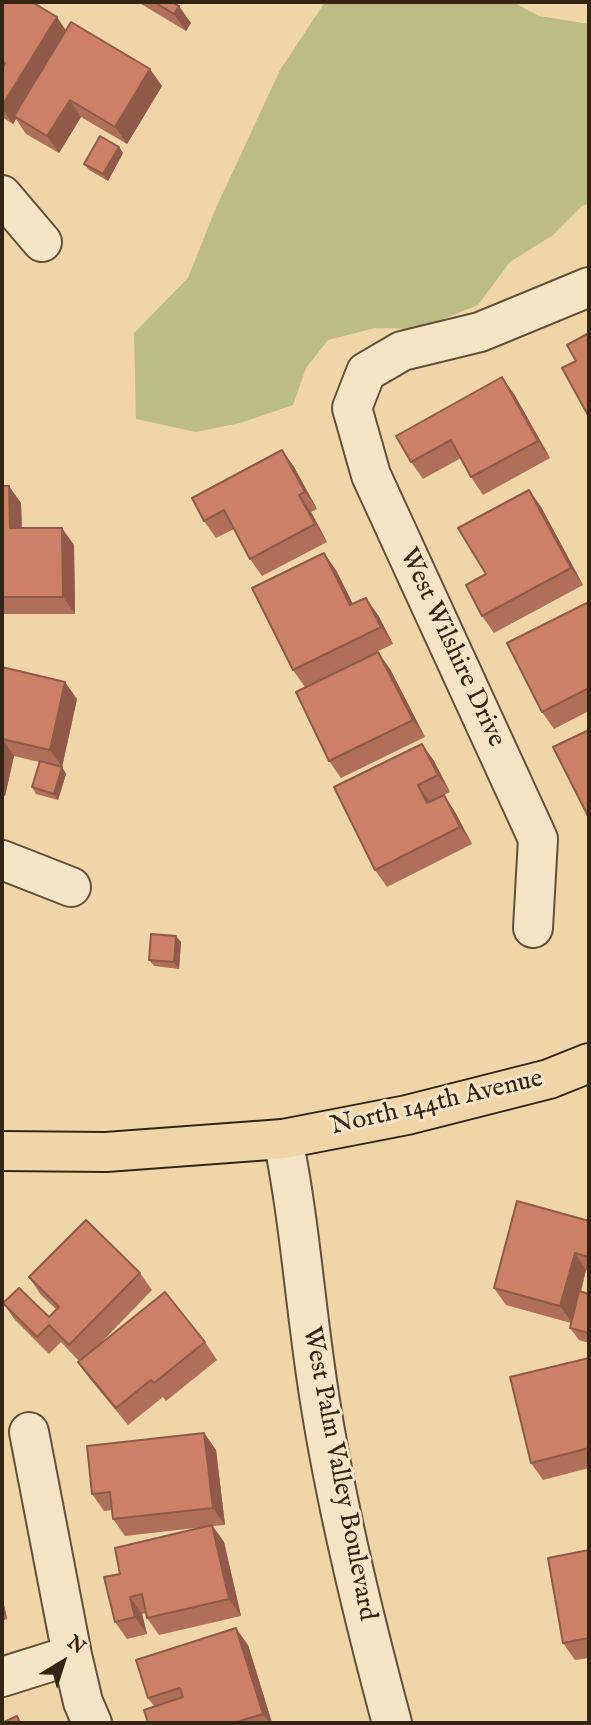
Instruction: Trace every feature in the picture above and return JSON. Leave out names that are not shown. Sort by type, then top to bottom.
[{"type":"main road","name":"North 144th Avenue","points":[[2,1151],[106,1152],[283,1139],[407,1115],[550,1079],[589,1063]]},
{"type":"street","points":[[2,195],[42,242]]},
{"type":"street","name":"West Wilshire Drive","points":[[533,928],[538,839],[371,475],[352,408],[366,372],[402,351],[480,332],[589,287]]},
{"type":"street","points":[[2,860],[71,887]]},
{"type":"street","name":"West Palm Valley Boulevard","points":[[283,1139],[291,1178],[321,1408],[354,1571],[392,1723]]},
{"type":"street","points":[[29,1432],[72,1655],[83,1702],[92,1723]]},
{"type":"street","points":[[2,1677],[72,1655]]},
{"type":"green space","points":[[325,2],[513,2],[539,16],[589,24],[589,203],[582,206],[553,235],[510,262],[478,305],[419,329],[375,328],[328,340],[306,368],[293,405],[240,423],[196,432],[136,419],[134,333],[188,278],[215,210],[280,70]]},
{"type":"building","points":[[2,2],[32,2],[57,17],[2,106],[2,69],[5,63],[2,61]]},
{"type":"building","points":[[154,2],[172,2],[179,6],[174,14]]},
{"type":"building","points":[[71,22],[150,69],[115,127],[70,100],[47,136],[14,116]]},
{"type":"building","points":[[100,136],[119,147],[103,174],[84,164]]},
{"type":"building","points":[[589,333],[589,417],[562,368],[576,361],[567,345]]},
{"type":"building","points":[[502,377],[538,441],[471,477],[451,440],[411,462],[396,436]]},
{"type":"building","points":[[282,450],[305,492],[299,495],[315,524],[250,559],[224,510],[204,521],[192,498]]},
{"type":"building","points":[[2,486],[9,486],[10,528],[62,528],[63,597],[2,597]]},
{"type":"building","points":[[529,490],[571,568],[482,616],[466,585],[486,574],[458,528]]},
{"type":"building","points":[[324,553],[350,605],[366,598],[381,627],[293,670],[252,588]]},
{"type":"building","points":[[589,602],[589,688],[542,712],[507,643]]},
{"type":"building","points":[[378,652],[413,720],[329,761],[296,692]]},
{"type":"building","points":[[2,667],[65,682],[50,750],[2,739]]},
{"type":"building","points":[[589,730],[589,818],[553,747]]},
{"type":"building","points":[[422,744],[438,775],[418,785],[427,803],[444,795],[460,827],[375,870],[334,787]]},
{"type":"building","points":[[40,761],[62,767],[54,794],[32,787]]},
{"type":"building","points":[[151,934],[176,936],[174,962],[149,960]]},
{"type":"building","points":[[517,1201],[589,1221],[589,1257],[575,1253],[560,1306],[494,1288]]},
{"type":"building","points":[[86,1220],[140,1273],[69,1345],[49,1325],[37,1337],[3,1303],[19,1288],[49,1317],[59,1307],[29,1277]]},
{"type":"building","points":[[579,1291],[589,1294],[589,1333],[570,1328]]},
{"type":"building","points":[[165,1292],[205,1342],[154,1383],[151,1380],[116,1408],[78,1362]]},
{"type":"building","points":[[589,1358],[589,1448],[531,1463],[510,1377]]},
{"type":"building","points":[[204,1433],[213,1508],[113,1519],[110,1492],[92,1494],[87,1446]]},
{"type":"building","points":[[212,1525],[229,1599],[147,1618],[142,1594],[130,1597],[135,1617],[115,1622],[104,1577],[120,1574],[115,1548]]},
{"type":"building","points":[[589,1550],[589,1638],[563,1643],[548,1558]]},
{"type":"building","points":[[236,1628],[263,1714],[233,1723],[148,1723],[144,1710],[183,1697],[180,1688],[148,1698],[136,1660]]},
{"type":"building","points":[[17,1716],[20,1723],[2,1723]]}]
